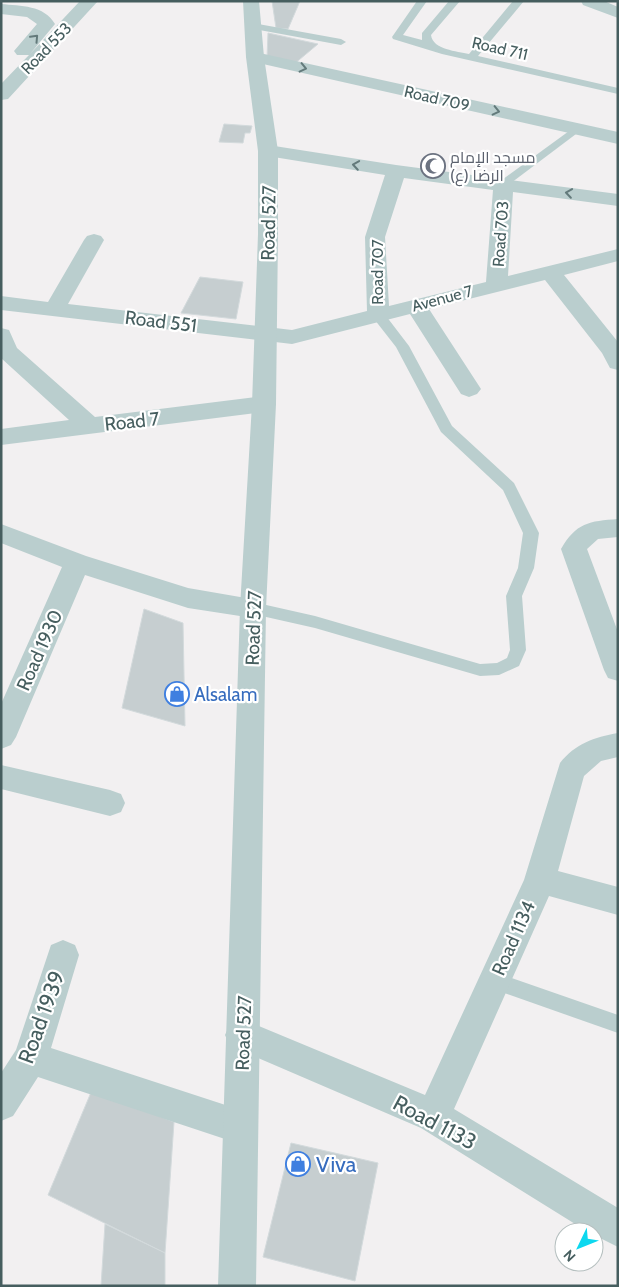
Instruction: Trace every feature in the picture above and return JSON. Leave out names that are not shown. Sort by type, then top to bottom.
[{"type":"street","name":"Road 553","points":[[1,95],[90,1]]},
{"type":"street","points":[[589,1],[618,13]]},
{"type":"street","points":[[1,9],[38,15],[45,19],[70,24]]},
{"type":"street","name":"Road 527","points":[[237,1286],[254,608],[266,335],[268,151],[255,57],[252,14]]},
{"type":"street","points":[[1,74],[41,32],[46,24],[45,19]]},
{"type":"street","name":"Road 709","points":[[255,57],[618,138]]},
{"type":"street","points":[[268,151],[396,171],[618,200]]},
{"type":"street","name":"Road 707","points":[[378,316],[375,237],[396,171]]},
{"type":"street","name":"Road 703","points":[[496,284],[503,184]]},
{"type":"street","points":[[55,308],[94,240]]},
{"type":"street","name":"Avenue 7","points":[[266,335],[292,338],[496,284],[618,255]]},
{"type":"street","points":[[549,271],[612,352],[618,363]]},
{"type":"street","name":"Road 551","points":[[1,303],[55,308],[266,335]]},
{"type":"street","points":[[415,305],[469,389]]},
{"type":"street","points":[[3,346],[89,425]]},
{"type":"street","name":"Road 7","points":[[1,437],[264,404]]},
{"type":"street","points":[[618,528],[593,530],[580,537],[574,549],[618,670]]},
{"type":"street","points":[[1,533],[77,563],[188,598],[254,608]]},
{"type":"street","name":"Road 1930","points":[[1,737],[77,563]]},
{"type":"street","name":"Road 1134","points":[[432,1116],[540,880],[570,772],[581,756],[602,748],[618,745]]},
{"type":"street","points":[[1,777],[110,803]]},
{"type":"street","points":[[540,880],[618,901]]},
{"type":"street","name":"Road 1939","points":[[1,1104],[31,1058],[63,955]]},
{"type":"street","name":"Road 1133","points":[[242,1035],[432,1116],[618,1229]]},
{"type":"street","points":[[31,1058],[240,1126]]},
{"type":"lane","points":[[422,1],[397,38],[430,46]]},
{"type":"lane","points":[[430,46],[426,35],[455,1]]},
{"type":"lane","points":[[471,58],[519,1]]},
{"type":"lane","points":[[252,14],[341,42]]},
{"type":"lane","name":"Road 711","points":[[430,46],[471,58],[618,91]]},
{"type":"lane","points":[[503,184],[576,129]]},
{"type":"lane","points":[[254,608],[315,622],[480,670],[499,669],[513,662],[518,650],[514,596],[526,568],[531,533],[509,487],[446,429],[402,346],[378,316]]},
{"type":"lane","points":[[494,981],[618,1024]]},
{"type":"building","points":[[272,1],[300,1],[288,29],[276,28]]},
{"type":"building","points":[[268,33],[318,44],[293,65],[267,58]]},
{"type":"building","points":[[224,124],[252,126],[250,133],[245,133],[243,143],[219,142]]},
{"type":"building","points":[[200,277],[243,282],[236,319],[181,313]]},
{"type":"building","points":[[144,609],[183,623],[185,726],[122,708]]},
{"type":"building","points":[[92,1090],[174,1122],[165,1253],[48,1195]]},
{"type":"building","points":[[291,1143],[378,1163],[355,1281],[263,1257]]},
{"type":"building","points":[[105,1224],[165,1253],[165,1286],[101,1286]]},
{"type":"place","name":"مسجد الإمام الرضا (ع)","points":[[433,166]]},
{"type":"place","name":"Alsalam","points":[[177,694]]},
{"type":"place","name":"Viva","points":[[298,1164]]}]
